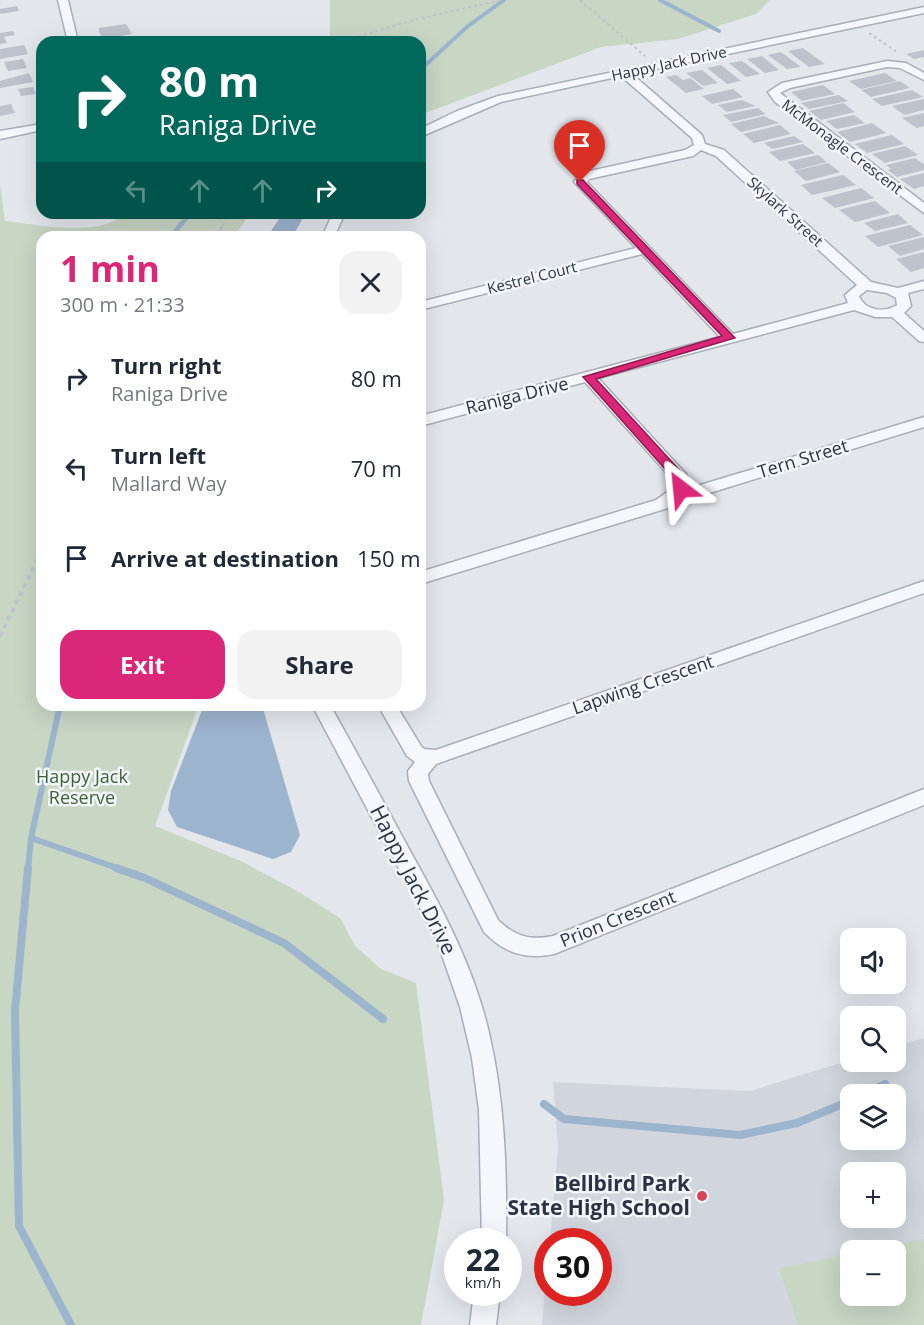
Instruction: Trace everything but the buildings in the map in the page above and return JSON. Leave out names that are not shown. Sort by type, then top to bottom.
[{"type":"street","points":[[63,0],[72,36]]},
{"type":"street","name":"Happy Jack Drive","points":[[426,131],[498,99],[924,10]]},
{"type":"street","name":"McMonagle Crescent","points":[[924,77],[902,65],[879,64],[786,85],[774,92],[779,100],[924,209]]},
{"type":"street","points":[[624,73],[698,137],[700,146],[688,153],[581,179],[583,186],[729,338]]},
{"type":"street","points":[[0,135],[36,127]]},
{"type":"street","name":"Skylark Street","points":[[700,146],[720,153],[867,286]]},
{"type":"street","name":"Kestrel Court","points":[[426,304],[644,250]]},
{"type":"street","points":[[898,292],[924,285]]},
{"type":"street","points":[[867,286],[883,286],[898,292],[903,296],[904,306],[895,312],[870,312],[856,305],[852,295],[860,288],[867,286]]},
{"type":"street","name":"Raniga Drive","points":[[426,419],[856,305]]},
{"type":"street","points":[[895,312],[924,338]]},
{"type":"street","points":[[426,576],[662,504],[674,497],[681,489],[680,478],[589,377]]},
{"type":"street","name":"Tern Street","points":[[681,489],[697,491],[924,422]]},
{"type":"street","name":"Lapwing Crescent","points":[[428,758],[924,587]]},
{"type":"street","name":"Happy Jack Drive","points":[[324,711],[446,936],[463,984],[478,1032],[489,1106],[494,1172],[494,1228]]},
{"type":"street","points":[[391,711],[414,751],[419,756],[428,758]]},
{"type":"street","name":"Prion Crescent","points":[[428,758],[427,764],[418,771],[418,781],[491,926],[503,939],[518,947],[535,950],[554,945],[924,797]]},
{"type":"street","points":[[483,1325],[485,1306]]},
{"type":"path","points":[[361,36],[413,20],[502,0]]},
{"type":"path","points":[[580,0],[657,67]]},
{"type":"path","points":[[855,25],[900,54]]},
{"type":"path","points":[[0,636],[36,562]]},
{"type":"shaded area","name":"Bellbird Park State High School","points":[[924,1038],[924,1325],[542,1325],[544,1306],[612,1306],[612,1228],[551,1228],[558,1148],[553,1082],[750,1091],[840,1063],[840,1072],[906,1072],[906,1043]]},
{"type":"green space","points":[[330,0],[770,0],[756,14],[678,39],[601,47],[426,113],[426,36],[330,36]]},
{"type":"green space","name":"Happy Jack Reserve","points":[[0,185],[5,221],[50,227],[84,228],[100,226],[116,219],[246,219],[238,231],[36,231],[36,711],[197,711],[155,826],[241,861],[299,892],[340,918],[355,946],[381,969],[416,983],[444,1200],[421,1325],[0,1325]]},
{"type":"green space","points":[[924,1239],[924,1325],[798,1325],[779,1268],[840,1256],[840,1306],[906,1306],[906,1243]]},
{"type":"water","points":[[279,219],[302,219],[296,231],[271,231]]},
{"type":"water","points":[[202,711],[264,711],[300,835],[291,852],[273,859],[177,827],[168,810],[171,791]]},
{"type":"waterway","points":[[426,64],[468,26],[504,0]]},
{"type":"waterway","points":[[660,0],[719,31]]},
{"type":"waterway","points":[[181,225],[186,219]]},
{"type":"waterway","points":[[176,231],[182,223]]},
{"type":"waterway","points":[[31,838],[59,711]]},
{"type":"waterway","points":[[28,869],[31,838]]},
{"type":"waterway","points":[[31,838],[120,869]]},
{"type":"waterway","points":[[28,868],[15,1011],[19,1226],[71,1325]]},
{"type":"waterway","points":[[116,868],[145,878],[284,943],[383,1019]]},
{"type":"waterway","points":[[544,1104],[564,1119],[740,1135],[797,1123],[840,1105]]},
{"type":"place","name":"Bellbird Park State High School","points":[[702,1196]]},
{"type":"route","points":[[580,182],[729,338],[589,377],[680,478],[681,489]]}]
